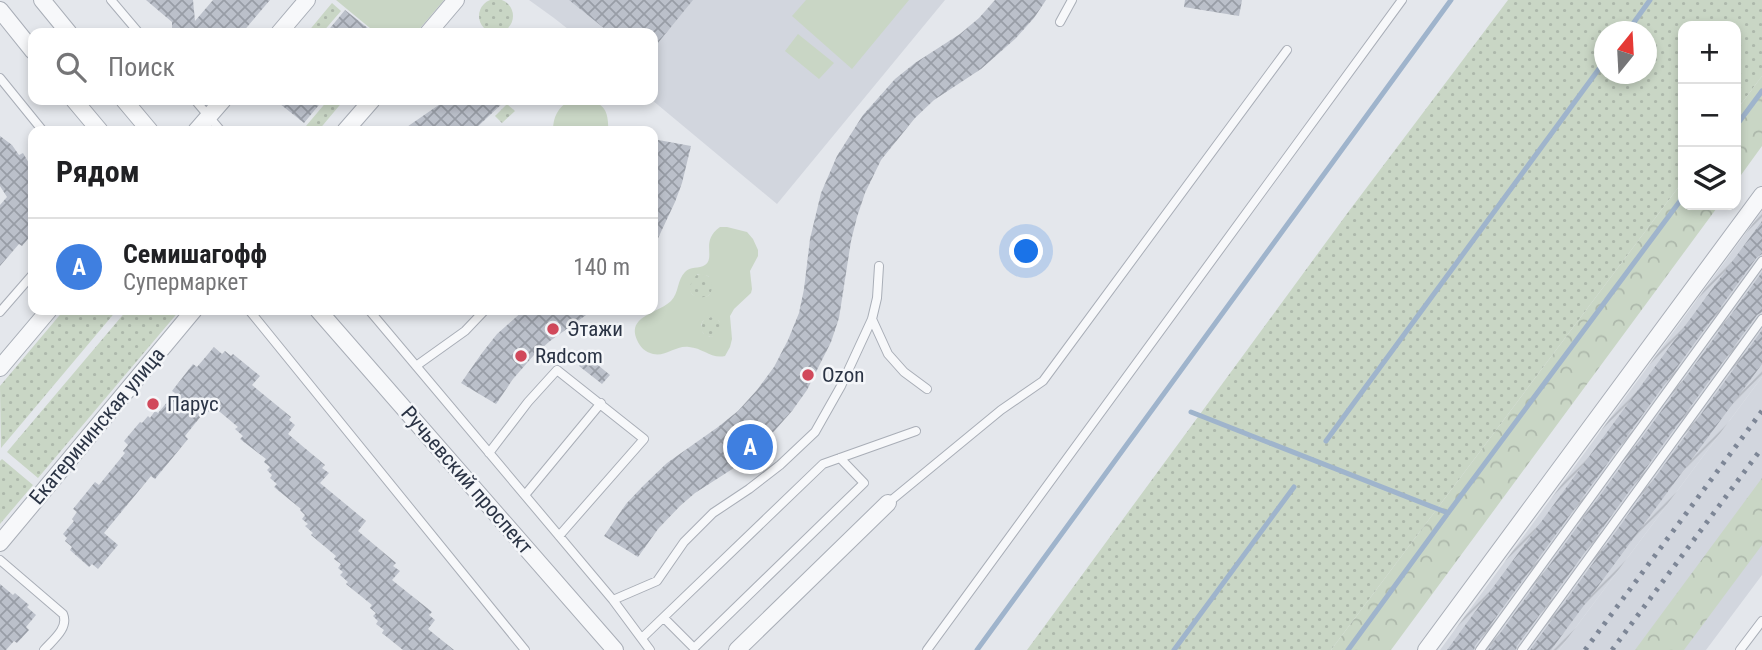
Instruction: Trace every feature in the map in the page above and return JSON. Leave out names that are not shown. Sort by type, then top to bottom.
[{"type":"street","points":[[42,0],[65,28]]},
{"type":"street","points":[[283,28],[307,0]]},
{"type":"street","points":[[432,28],[456,0]]},
{"type":"street","points":[[0,10],[28,45]]},
{"type":"street","points":[[78,105],[96,126]]},
{"type":"street","points":[[128,105],[146,126]]},
{"type":"street","points":[[200,126],[219,105]]},
{"type":"street","points":[[349,126],[368,105]]},
{"type":"street","points":[[1426,650],[1762,195]]},
{"type":"street","points":[[0,368],[44,315]]},
{"type":"street","name":"Екатерининская улица","points":[[0,543],[190,315]]},
{"type":"street","name":"Ручьевский проспект","points":[[322,315],[615,650]]},
{"type":"street","points":[[737,650],[888,503]]},
{"type":"lane","points":[[111,0],[135,28]]},
{"type":"lane","points":[[1060,22],[1072,0]]},
{"type":"lane","points":[[927,650],[1402,0]]},
{"type":"lane","points":[[888,503],[1001,410],[1043,381],[1287,50]]},
{"type":"lane","points":[[0,78],[39,126]]},
{"type":"lane","points":[[199,105],[217,126]]},
{"type":"lane","points":[[1480,650],[1762,261]]},
{"type":"lane","points":[[613,600],[657,582],[684,542],[713,513],[750,489],[815,432],[841,386],[872,319],[877,298],[879,266]]},
{"type":"lane","points":[[0,312],[28,280]]},
{"type":"lane","points":[[253,315],[525,650]]},
{"type":"lane","points":[[373,315],[613,600],[650,650]]},
{"type":"lane","points":[[416,366],[465,331],[480,315]]},
{"type":"lane","points":[[872,319],[888,354],[904,372],[927,389]]},
{"type":"lane","points":[[1522,650],[1762,319]]},
{"type":"lane","points":[[489,453],[528,402],[557,370],[644,439],[559,536]]},
{"type":"lane","points":[[525,495],[601,403]]},
{"type":"lane","points":[[642,638],[823,464],[916,432]]},
{"type":"lane","points":[[664,618],[694,648],[864,483],[840,458]]},
{"type":"lane","points":[[0,560],[63,614],[66,620],[44,650]]},
{"type":"lane","points":[[1740,650],[1762,621]]},
{"type":"shaded area","points":[[529,0],[945,0],[777,204],[658,105],[658,28],[567,28]]},
{"type":"shaded area","points":[[1762,211],[1762,377],[1559,650],[1440,650]]},
{"type":"shaded area","points":[[1762,377],[1762,575],[1706,650],[1559,650]]},
{"type":"green space","points":[[336,0],[444,0],[420,28],[370,28]]},
{"type":"green space","points":[[489,0],[503,0],[512,9],[512,23],[508,28],[484,28],[480,23],[480,9]]},
{"type":"green space","points":[[806,0],[909,0],[852,69],[792,16]]},
{"type":"green space","points":[[1508,0],[1762,0],[1762,76],[1741,104],[1741,21],[1678,21],[1678,188],[1331,650],[1027,650],[1349,211]]},
{"type":"green space","points":[[332,3],[341,11],[326,28],[311,28]]},
{"type":"green space","points":[[798,34],[834,63],[819,79],[785,51]]},
{"type":"green space","points":[[1762,76],[1762,146],[1741,175],[1741,147],[1741,104]]},
{"type":"green space","points":[[324,105],[340,105],[322,126],[306,126]]},
{"type":"green space","points":[[506,105],[515,111],[502,123],[495,116]]},
{"type":"green space","points":[[600,105],[606,114],[608,126],[554,126],[562,106]]},
{"type":"green space","points":[[1678,188],[1678,210],[1715,210],[1391,650],[1331,650]]},
{"type":"green space","points":[[720,227],[747,232],[758,250],[758,256],[750,271],[751,293],[730,316],[730,347],[725,356],[715,356],[689,347],[667,353],[648,352],[637,340],[636,325],[647,315],[658,315],[658,309],[671,301],[682,275],[687,270],[708,262],[711,238]],"holes":[[[698,274],[708,276],[712,287],[710,294],[704,297],[695,296],[690,290],[691,283]],[[711,317],[719,321],[718,333],[710,337],[703,333],[703,321]]]},
{"type":"green space","points":[[701,274],[709,278],[713,286],[709,294],[701,298],[693,294],[689,286],[693,278]]},
{"type":"green space","points":[[60,315],[113,315],[1,448],[0,386]]},
{"type":"green space","points":[[123,315],[176,315],[38,478],[7,452]]},
{"type":"green space","points":[[711,317],[718,320],[721,327],[718,334],[711,337],[704,334],[701,327],[704,320]]},
{"type":"green space","points":[[2,459],[33,485],[0,524],[0,461]]},
{"type":"green space","points":[[1762,478],[1762,545],[1684,650],[1635,650]]},
{"type":"building","points":[[146,0],[193,0],[195,21],[213,0],[270,0],[246,28],[172,28],[172,22]]},
{"type":"building","points":[[569,0],[693,0],[658,43],[658,28],[604,28]]},
{"type":"building","points":[[995,0],[1046,0],[1015,39],[981,69],[934,100],[915,118],[881,160],[857,217],[839,318],[831,342],[807,390],[792,411],[760,447],[680,506],[658,529],[638,557],[604,536],[626,504],[643,486],[667,463],[738,411],[774,367],[799,313],[810,239],[821,193],[837,156],[863,115],[895,79],[960,34]]},
{"type":"building","points":[[1185,0],[1242,0],[1239,16],[1184,7]]},
{"type":"building","points":[[345,10],[368,28],[330,28]]},
{"type":"building","points":[[281,105],[319,105],[304,123]]},
{"type":"building","points":[[439,105],[501,105],[478,126],[408,126]]},
{"type":"building","points":[[0,136],[12,145],[19,155],[23,153],[28,162],[28,239],[22,246],[19,244],[0,266],[0,205],[7,197],[0,186]]},
{"type":"building","points":[[658,140],[691,146],[675,202],[658,238]]},
{"type":"building","points":[[1762,221],[1762,254],[1757,257],[1474,650],[1447,650]]},
{"type":"building","points":[[1762,272],[1762,312],[1757,315],[1516,650],[1488,650]]},
{"type":"building","points":[[518,315],[586,315],[534,355],[496,404],[461,383],[497,334]]},
{"type":"building","points":[[1762,330],[1762,364],[1551,650],[1530,650]]},
{"type":"building","points":[[214,347],[222,354],[225,351],[231,356],[233,354],[260,376],[252,385],[291,417],[289,420],[295,425],[288,434],[325,465],[322,468],[329,473],[320,483],[366,521],[358,531],[396,563],[393,566],[400,571],[392,580],[432,612],[429,615],[435,620],[428,629],[454,650],[403,650],[382,633],[384,630],[376,624],[378,621],[373,616],[376,613],[370,608],[372,605],[346,584],[348,582],[340,575],[343,572],[338,568],[341,564],[334,559],[336,556],[311,535],[313,533],[305,526],[308,524],[302,519],[305,515],[301,509],[274,487],[277,484],[270,478],[272,475],[267,470],[270,467],[264,462],[266,459],[240,439],[243,436],[235,429],[238,427],[214,407],[209,412],[206,410],[185,436],[188,439],[155,479],[151,476],[104,533],[118,545],[98,569],[92,564],[89,567],[70,550],[72,547],[65,541],[67,538],[63,534],[74,521],[72,519],[77,512],[73,509],[95,482],[99,485],[125,453],[123,451],[128,445],[124,441],[140,422],[148,416],[150,418],[155,411],[158,413],[175,393],[172,391],[193,364],[197,367]]},
{"type":"building","points":[[587,356],[610,375],[602,384],[579,366]]},
{"type":"building","points":[[0,584],[29,605],[27,607],[36,615],[26,627],[29,630],[6,650],[0,650]]},
{"type":"waterway","points":[[977,650],[1451,0]]},
{"type":"waterway","points":[[1635,21],[1650,0]]},
{"type":"waterway","points":[[1326,441],[1594,76]]},
{"type":"waterway","points":[[1741,119],[1762,91]]},
{"type":"waterway","points":[[1348,650],[1678,204]]},
{"type":"waterway","points":[[1191,412],[1448,513]]},
{"type":"waterway","points":[[1174,650],[1294,487]]},
{"type":"railway","points":[[1585,650],[1762,411]]},
{"type":"railway","points":[[1612,650],[1762,448]]},
{"type":"place","name":"Этажи","points":[[553,329]]},
{"type":"place","name":"Rяdcom","points":[[521,356]]},
{"type":"place","name":"Ozon","points":[[808,375]]},
{"type":"place","name":"Парус","points":[[153,404]]},
{"type":"place","name":"Семишагофф","points":[[750,447]]}]
